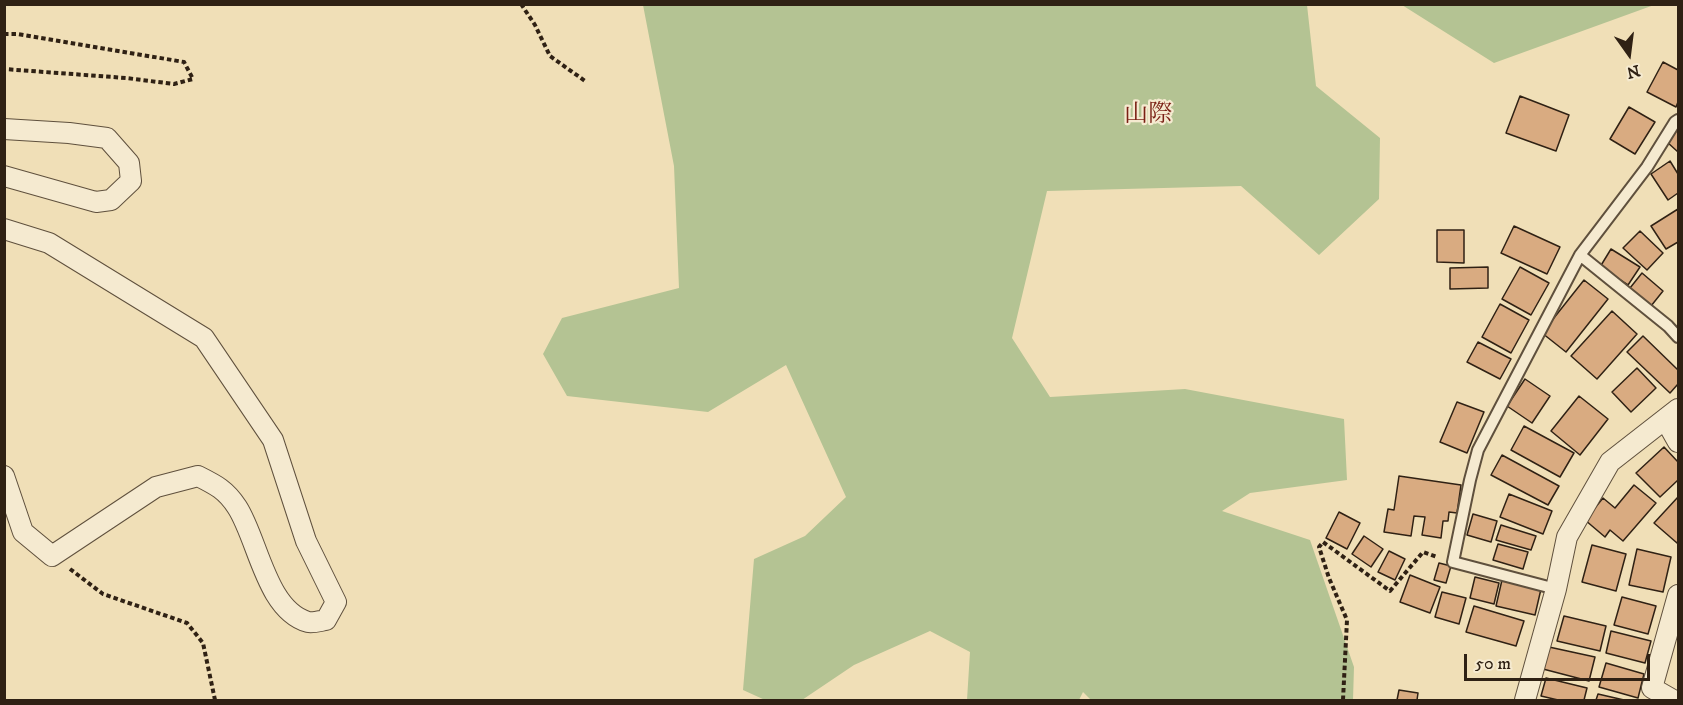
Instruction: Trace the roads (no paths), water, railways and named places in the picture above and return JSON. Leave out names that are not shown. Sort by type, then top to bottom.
[{"type":"street","points":[[4,129],[107,138],[129,163],[131,181],[111,200],[96,202],[4,176]]},
{"type":"street","points":[[4,229],[49,243],[204,338],[273,440],[306,541],[336,602],[326,620],[309,623],[293,614],[274,593],[238,508],[221,488],[198,476],[156,487],[52,556],[22,532],[4,476]]},
{"type":"street","points":[[1525,700],[1556,589],[1567,537],[1610,462],[1672,414],[1678,442]]},
{"type":"street","points":[[1673,700],[1650,694],[1678,595]]},
{"type":"lane","points":[[1556,589],[1453,562],[1470,480],[1478,450],[1580,255],[1647,167],[1678,120]]},
{"type":"lane","points":[[1580,255],[1668,326],[1678,337]]},
{"type":"district","name":"山際","points":[[1148,116]]}]
